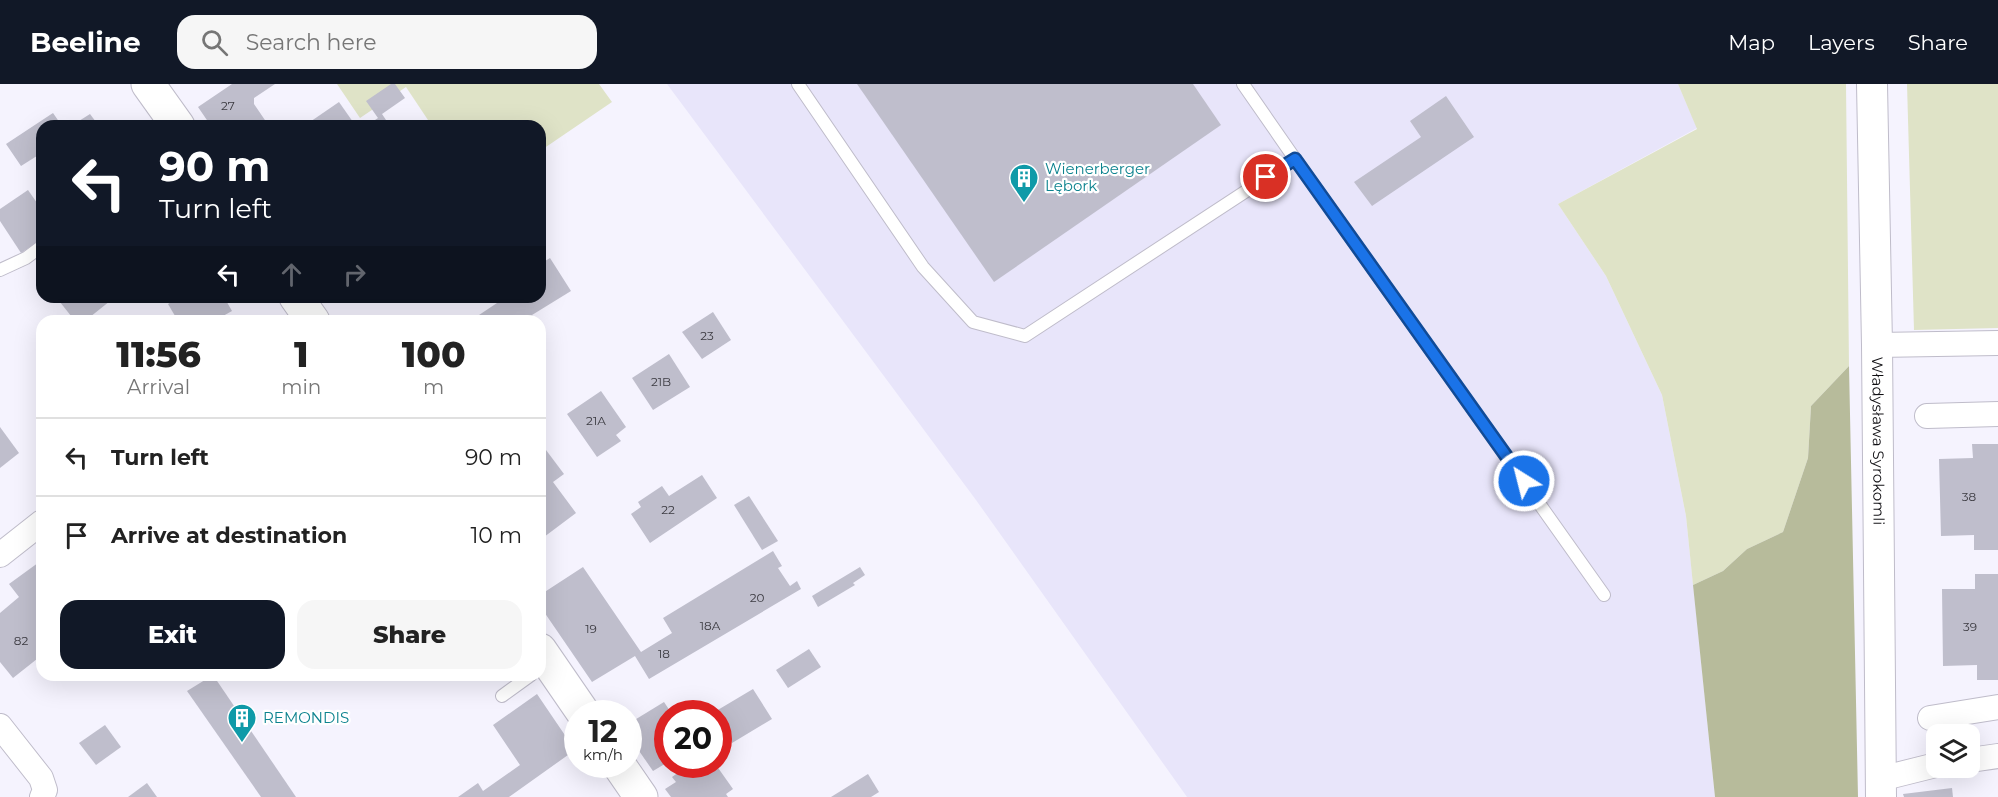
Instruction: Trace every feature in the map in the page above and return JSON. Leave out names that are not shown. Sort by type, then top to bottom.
[{"type":"main road","points":[[148,84],[174,120]]},
{"type":"main road","points":[[546,671],[572,700]]},
{"type":"main road","points":[[628,778],[641,797]]},
{"type":"street","name":"Władysława Syrokomli","points":[[1872,84],[1878,345],[1880,788]]},
{"type":"street","points":[[1878,345],[1998,343]]},
{"type":"street","points":[[1927,416],[1998,414]]},
{"type":"street","points":[[0,555],[36,527]]},
{"type":"street","points":[[1930,718],[1998,707]]},
{"type":"street","points":[[0,726],[41,778],[45,790],[42,797]]},
{"type":"street","points":[[1980,759],[1998,756]]},
{"type":"street","points":[[1880,788],[1926,769]]},
{"type":"lane","points":[[798,84],[923,267],[973,322],[1025,336],[1295,159]]},
{"type":"lane","points":[[1243,84],[1604,595]]},
{"type":"lane","points":[[0,270],[26,258],[36,250]]},
{"type":"lane","points":[[502,696],[520,681]]},
{"type":"shaded area","points":[[667,84],[1678,84],[1697,128],[1558,204],[1606,276],[1662,395],[1686,516],[1715,797],[1187,797],[976,500]]},
{"type":"green space","points":[[337,84],[599,84],[612,102],[546,147],[546,120],[428,120],[406,87],[360,118]]},
{"type":"green space","points":[[1678,84],[1846,84],[1849,366],[1811,406],[1808,458],[1783,532],[1747,549],[1723,571],[1693,585],[1686,516],[1662,395],[1606,276],[1558,204],[1697,129]]},
{"type":"green space","points":[[1907,84],[1998,84],[1998,328],[1914,330]]},
{"type":"green space","points":[[1849,366],[1858,797],[1715,797],[1693,585],[1723,571],[1747,549],[1783,532],[1808,458],[1811,406]]},
{"type":"building","points":[[232,84],[275,84],[254,98],[254,104],[265,120],[207,120],[198,107]]},
{"type":"building","points":[[391,84],[395,84],[405,98],[382,114],[386,120],[375,120],[378,118],[366,101]]},
{"type":"building","name":"Wienerberger Lębork","points":[[857,84],[1193,84],[1221,125],[994,282]]},
{"type":"building","points":[[1446,96],[1474,137],[1372,206],[1354,182],[1421,137],[1410,121]]},
{"type":"building","points":[[339,102],[352,120],[313,120]]},
{"type":"building","points":[[53,113],[58,120],[42,120]]},
{"type":"building","points":[[90,114],[94,120],[80,120]]},
{"type":"building","points":[[36,124],[36,157],[21,166],[6,144]]},
{"type":"building","points":[[28,190],[36,201],[36,243],[21,253],[0,221],[0,209]]},
{"type":"building","points":[[550,258],[571,291],[532,315],[479,315],[497,303],[546,303],[546,260]]},
{"type":"building","points":[[61,303],[108,303],[92,315],[70,315]]},
{"type":"building","points":[[227,303],[232,311],[225,315],[174,315],[168,304]]},
{"type":"building","points":[[713,312],[731,340],[702,359],[682,332]]},
{"type":"building","points":[[669,354],[690,387],[653,410],[632,378]]},
{"type":"building","points":[[601,391],[626,427],[616,435],[621,441],[597,457],[567,414]]},
{"type":"building","points":[[0,427],[19,453],[0,468]]},
{"type":"building","points":[[1972,444],[1998,444],[1998,550],[1974,550],[1974,535],[1941,536],[1939,459],[1973,458]]},
{"type":"building","points":[[546,450],[564,474],[553,482],[576,513],[546,536]]},
{"type":"building","points":[[702,475],[717,498],[650,543],[631,514],[641,507],[638,502],[662,486],[669,496]]},
{"type":"building","points":[[749,496],[778,541],[762,550],[734,505]]},
{"type":"building","points":[[773,551],[782,566],[778,568],[790,586],[797,581],[801,589],[649,679],[635,656],[592,682],[546,615],[546,591],[583,567],[641,652],[672,633],[663,618]]},
{"type":"building","points":[[36,564],[36,660],[13,678],[0,662],[0,613],[19,597],[9,584]]},
{"type":"building","points":[[860,567],[865,575],[853,583],[855,585],[818,607],[812,596]]},
{"type":"building","points":[[1975,574],[1998,574],[1998,680],[1977,680],[1977,665],[1943,666],[1942,589],[1975,589]]},
{"type":"building","points":[[809,649],[821,667],[788,688],[776,670]]},
{"type":"building","name":"REMONDIS","points":[[203,681],[217,681],[296,797],[261,797],[187,691]]},
{"type":"building","points":[[753,689],[772,719],[732,743],[732,702]]},
{"type":"building","points":[[537,694],[564,734],[564,758],[509,797],[458,797],[478,783],[483,791],[520,765],[493,725]]},
{"type":"building","points":[[654,708],[653,771],[642,755],[642,715]]},
{"type":"building","points":[[105,725],[121,747],[96,765],[79,743]]},
{"type":"building","points":[[868,774],[879,792],[871,797],[831,797]]},
{"type":"building","points":[[673,778],[725,778],[733,789],[726,794],[728,797],[671,797],[665,789],[676,782]]},
{"type":"building","points":[[147,783],[157,797],[128,797]]},
{"type":"building","points":[[1952,788],[1953,797],[1904,797],[1903,794]]},
{"type":"place","name":"Wienerberger Lębork","points":[[1024,204]]},
{"type":"place","name":"REMONDIS","points":[[242,744]]},
{"type":"route","points":[[1266,177],[1295,159],[1524,481]]}]
